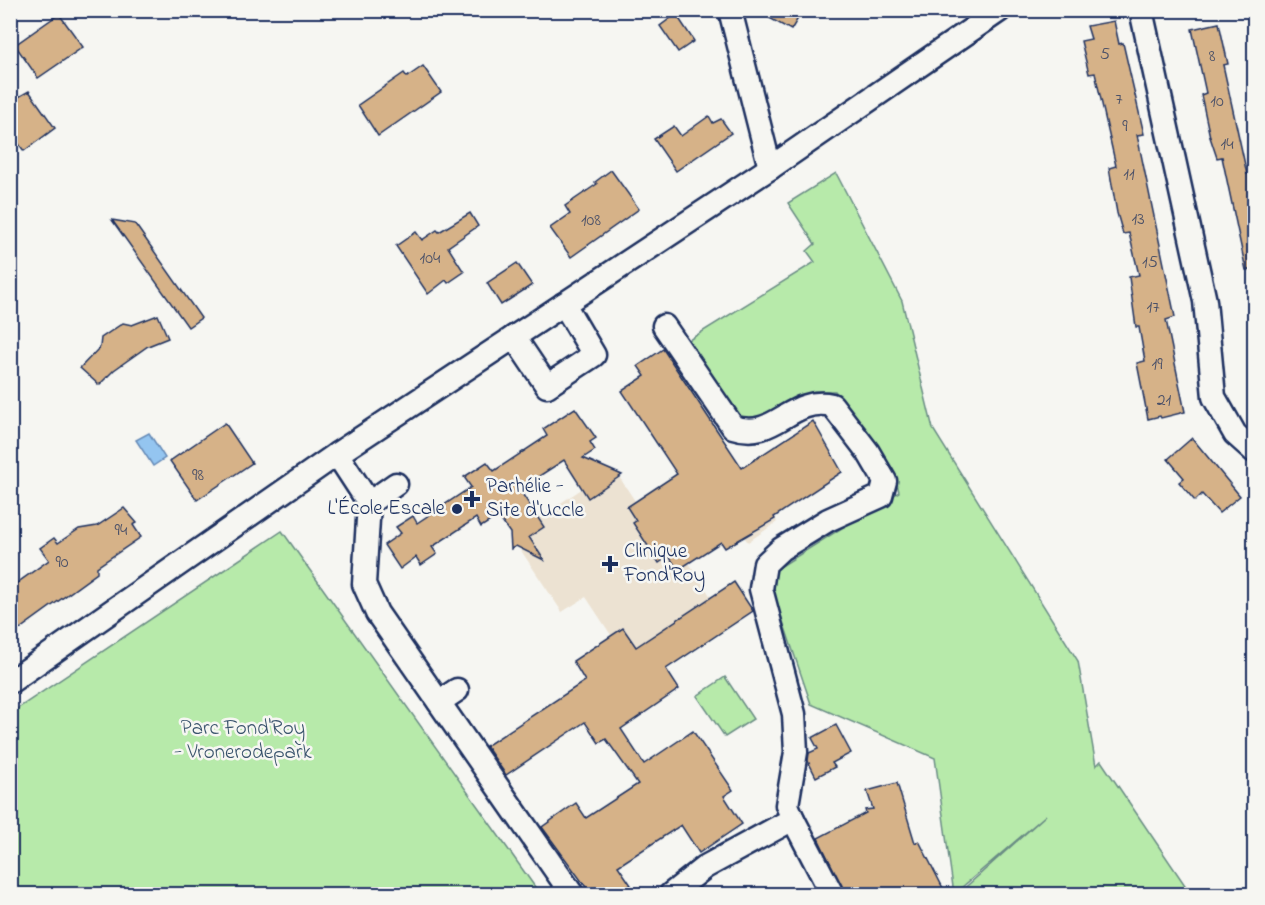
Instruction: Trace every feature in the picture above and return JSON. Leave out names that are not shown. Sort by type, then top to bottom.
[{"type":"street","points":[[730,10],[770,168]]},
{"type":"street","points":[[10,681],[337,454],[770,168],[1000,10]]},
{"type":"street","points":[[1141,10],[1204,302],[1214,397],[1235,434],[1254,452]]},
{"type":"street","points":[[514,337],[542,389],[603,349],[564,304]]},
{"type":"street","points":[[664,326],[733,427],[749,432],[765,428],[805,405],[817,402],[832,405],[868,452],[885,481],[881,496],[828,520],[781,549],[765,564],[761,590],[794,714],[796,752],[787,805],[832,894]]},
{"type":"street","points":[[337,454],[369,503],[364,584],[377,613],[448,696],[572,894]]},
{"type":"street","points":[[369,503],[396,484]]},
{"type":"street","points":[[671,894],[705,867],[793,819]]},
{"type":"shaded area","name":"Clinique Fond'Roy","points":[[663,349],[742,467],[813,421],[842,472],[774,516],[777,522],[748,542],[744,537],[725,548],[720,542],[689,563],[711,597],[734,582],[753,611],[666,669],[679,689],[599,743],[585,722],[498,780],[479,751],[584,681],[573,661],[611,635],[586,597],[562,612],[518,546],[513,544],[511,535],[497,515],[481,527],[475,518],[433,547],[437,554],[422,565],[416,558],[400,569],[384,545],[400,534],[396,527],[413,516],[417,522],[471,487],[464,477],[487,462],[494,471],[547,436],[543,429],[575,408],[596,438],[590,442],[585,456],[568,467],[563,460],[520,489],[523,495],[517,499],[525,527],[610,470],[616,472],[635,501],[676,474],[623,391],[647,379],[638,366]]},
{"type":"green space","points":[[836,173],[902,301],[933,429],[1078,661],[1096,766],[1101,761],[1191,894],[958,894],[1046,815],[954,894],[935,758],[811,704],[774,595],[775,570],[899,492],[895,475],[835,391],[814,391],[760,422],[737,419],[684,343],[815,262],[807,251],[815,244],[788,203]]},
{"type":"green space","name":"Parc Fond'Roy - Vronerodepark","points":[[282,531],[540,894],[18,894],[10,884],[11,713]]},
{"type":"green space","points":[[725,677],[753,719],[725,737],[697,696]]},
{"type":"water","points":[[149,433],[165,458],[153,466],[136,440]]},
{"type":"building","points":[[755,10],[803,10],[791,30]]},
{"type":"building","points":[[59,14],[83,47],[38,78],[15,45]]},
{"type":"building","points":[[676,14],[694,41],[678,52],[660,26]]},
{"type":"building","points":[[1114,21],[1119,44],[1123,43],[1144,134],[1137,135],[1175,317],[1166,320],[1185,412],[1161,418],[1160,416],[1148,419],[1137,363],[1145,361],[1139,327],[1136,327],[1129,277],[1139,275],[1129,233],[1123,234],[1117,213],[1109,168],[1116,166],[1095,73],[1089,74],[1081,41],[1091,39],[1087,26]]},
{"type":"building","points":[[1219,23],[1228,64],[1223,65],[1247,174],[1254,172],[1254,270],[1246,270],[1222,157],[1217,158],[1201,95],[1206,93],[1192,29]]},
{"type":"building","points":[[423,66],[441,92],[378,136],[358,105],[404,73],[407,77]]},
{"type":"building","points":[[29,91],[55,128],[24,151],[10,132],[10,105],[13,100]]},
{"type":"building","points":[[709,116],[713,123],[721,119],[731,133],[676,171],[654,139],[674,126],[681,136]]},
{"type":"building","points":[[611,170],[639,209],[571,257],[550,228],[570,214],[565,206],[597,184],[595,182]]},
{"type":"building","points":[[470,213],[478,226],[448,247],[464,272],[448,283],[446,280],[428,294],[396,246],[416,232],[422,240]]},
{"type":"building","points":[[112,220],[135,224],[201,318],[188,327]]},
{"type":"building","points":[[517,263],[532,285],[501,305],[487,283]]},
{"type":"building","points":[[158,315],[168,338],[148,346],[114,370],[99,385],[80,368],[100,347],[101,338],[123,323],[132,325]]},
{"type":"building","points":[[663,349],[742,468],[813,421],[842,472],[774,517],[775,519],[725,548],[721,542],[678,570],[669,556],[659,563],[633,523],[636,521],[627,507],[677,474],[622,391],[645,376],[638,366]]},
{"type":"building","points":[[575,408],[596,438],[590,442],[595,450],[583,458],[622,475],[588,498],[564,460],[519,489],[544,527],[529,537],[544,560],[516,546],[511,549],[510,533],[498,516],[481,527],[476,518],[432,547],[437,554],[421,565],[416,557],[400,569],[384,545],[401,533],[396,527],[413,516],[417,523],[471,487],[464,477],[487,462],[494,471],[547,436],[543,429]]},
{"type":"building","points":[[225,423],[252,463],[197,500],[170,461]]},
{"type":"building","points":[[1192,438],[1240,496],[1219,513],[1202,494],[1195,501],[1179,482],[1184,478],[1168,459]]},
{"type":"building","points":[[124,508],[137,523],[133,525],[141,537],[97,567],[97,573],[10,636],[10,588],[49,560],[40,548],[54,538],[58,543],[79,529],[97,526]]},
{"type":"building","points":[[734,582],[753,611],[666,669],[679,689],[621,729],[644,764],[693,731],[733,790],[724,796],[742,824],[699,853],[681,825],[618,866],[631,885],[617,894],[591,894],[542,827],[576,803],[586,818],[638,784],[606,739],[599,743],[585,722],[506,775],[486,746],[585,681],[573,661],[623,628],[636,647]]},
{"type":"building","points":[[836,725],[851,753],[832,763],[835,767],[816,777],[808,761],[809,753],[818,749],[812,738]]},
{"type":"building","points":[[897,783],[915,843],[919,841],[946,894],[845,894],[818,838],[866,813],[865,810],[873,809],[867,791]]},
{"type":"place","name":"Parhélie - Site d'Uccle","points":[[472,499]]},
{"type":"place","name":"L'École Escale","points":[[457,509]]},
{"type":"place","name":"Clinique Fond'Roy","points":[[610,564]]}]
